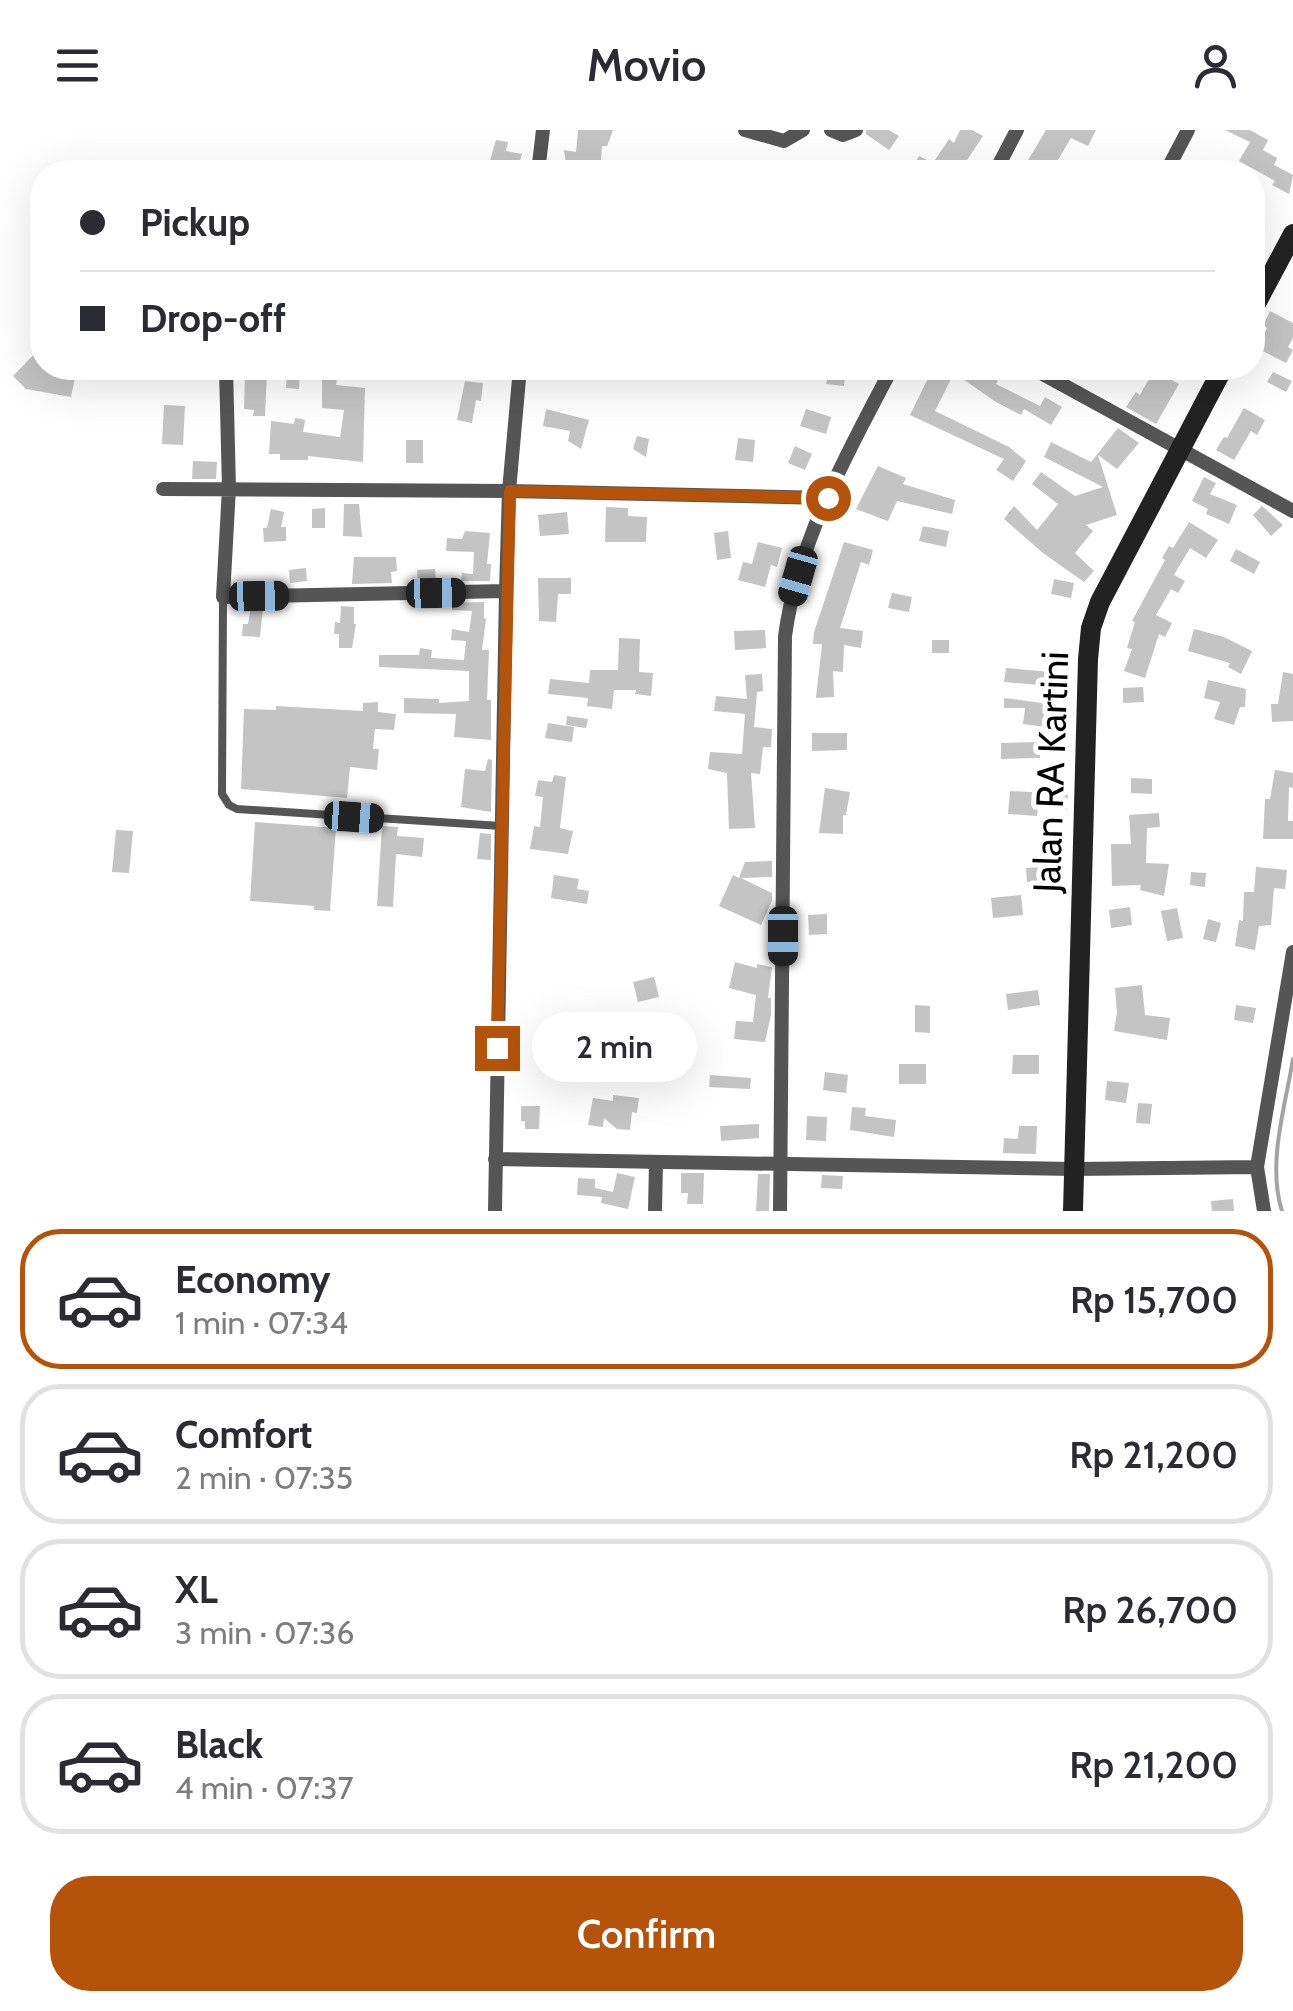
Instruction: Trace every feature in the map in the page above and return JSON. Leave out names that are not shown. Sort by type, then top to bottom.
[{"type":"main road","points":[[1265,287],[1293,234]]},
{"type":"main road","name":"Jalan RA Kartini","points":[[1073,1211],[1091,628],[1100,602],[1217,380]]},
{"type":"street","points":[[540,160],[544,130]]},
{"type":"street","points":[[745,130],[784,141],[803,130]]},
{"type":"street","points":[[831,130],[843,135],[856,130]]},
{"type":"street","points":[[1001,160],[1017,130]]},
{"type":"street","points":[[1172,160],[1188,130]]},
{"type":"street","points":[[226,380],[229,488],[223,597],[506,592]]},
{"type":"street","points":[[495,1211],[506,592],[519,380]]},
{"type":"street","points":[[780,1211],[785,636],[798,576],[828,498],[886,380]]},
{"type":"street","points":[[1071,380],[1180,449],[1293,511]]},
{"type":"street","points":[[163,488],[828,498]]},
{"type":"street","points":[[1264,1211],[1257,1167],[1293,952]]},
{"type":"street","points":[[495,1159],[1074,1169],[1257,1167]]},
{"type":"street","points":[[655,1211],[656,1162]]},
{"type":"lane","points":[[223,597],[222,794],[229,805],[501,826]]},
{"type":"building","points":[[578,130],[613,130],[607,146],[602,146],[601,160],[565,160],[564,150],[576,152]]},
{"type":"building","points":[[866,130],[889,130],[899,136],[889,150],[866,134]]},
{"type":"building","points":[[960,130],[972,130],[983,136],[967,160],[935,160],[949,139],[954,143]]},
{"type":"building","points":[[1046,130],[1096,130],[1088,146],[1071,138],[1058,160],[1028,160]]},
{"type":"building","points":[[1225,130],[1250,130],[1268,140],[1263,150],[1277,158],[1274,165],[1293,175],[1289,194],[1272,185],[1275,181],[1265,175],[1265,160],[1240,160],[1250,142]]},
{"type":"building","points":[[496,140],[508,142],[506,151],[522,154],[520,160],[490,160]]},
{"type":"building","points":[[1270,311],[1293,323],[1293,338],[1288,347],[1293,350],[1286,363],[1265,352],[1265,322]]},
{"type":"building","points":[[30,358],[30,380],[75,380],[71,397],[26,389],[13,376]]},
{"type":"building","points":[[1273,372],[1292,381],[1286,392],[1267,382]]},
{"type":"building","points":[[245,380],[267,380],[265,416],[253,416],[254,410],[244,409]]},
{"type":"building","points":[[286,380],[299,380],[299,389],[286,388]]},
{"type":"building","points":[[322,380],[365,388],[363,462],[308,456],[308,460],[280,460],[280,454],[269,454],[271,421],[294,424],[295,418],[305,420],[303,432],[340,437],[344,410],[322,408]]},
{"type":"building","points":[[827,380],[845,380],[844,386],[826,384]]},
{"type":"building","points":[[927,380],[950,380],[935,411],[1009,447],[1026,461],[1013,481],[996,470],[1004,459],[910,415]]},
{"type":"building","points":[[964,380],[996,380],[996,384],[1040,406],[1045,397],[1062,407],[1051,425],[1024,409],[1021,415]]},
{"type":"building","points":[[1148,380],[1172,380],[1179,384],[1156,424],[1126,407],[1136,392],[1140,395]]},
{"type":"building","points":[[465,381],[483,383],[472,423],[457,420]]},
{"type":"building","points":[[164,405],[185,406],[183,445],[162,444]]},
{"type":"building","points":[[1244,408],[1265,420],[1257,435],[1251,431],[1234,460],[1216,450]]},
{"type":"building","points":[[546,409],[589,420],[581,449],[568,441],[570,431],[543,426]]},
{"type":"building","points":[[806,409],[831,417],[826,434],[800,426]]},
{"type":"building","points":[[1118,428],[1139,443],[1117,469],[1098,455],[1117,515],[1086,525],[1093,531],[1075,553],[1094,571],[1084,582],[1004,519],[1014,506],[1037,530],[1058,504],[1032,484],[1041,472],[1075,496],[1103,487],[1044,457],[1051,442],[1091,462]]},
{"type":"building","points":[[637,436],[649,439],[646,457],[633,449]]},
{"type":"building","points":[[738,438],[755,440],[753,462],[735,460]]},
{"type":"building","points":[[406,440],[423,440],[423,463],[406,463]]},
{"type":"building","points":[[795,446],[812,454],[805,470],[788,463]]},
{"type":"building","points":[[193,461],[217,462],[216,479],[192,479]]},
{"type":"building","points":[[878,466],[906,478],[903,484],[955,500],[952,514],[897,501],[888,521],[856,509]]},
{"type":"building","points":[[1204,477],[1216,483],[1210,494],[1237,505],[1229,524],[1206,514],[1208,509],[1192,501]]},
{"type":"building","points":[[344,504],[359,504],[362,537],[343,536]]},
{"type":"building","points":[[1262,506],[1283,525],[1271,536],[1253,515]]},
{"type":"building","points":[[606,507],[628,508],[628,516],[647,517],[646,542],[605,542]]},
{"type":"building","points":[[325,508],[325,528],[312,528],[312,509]]},
{"type":"building","points":[[271,509],[284,512],[281,527],[286,527],[286,541],[264,542],[263,528],[267,528]]},
{"type":"building","points":[[567,512],[569,534],[540,536],[538,515]]},
{"type":"building","points":[[1189,522],[1218,540],[1206,558],[1190,548],[1174,575],[1185,581],[1178,593],[1171,589],[1156,615],[1172,623],[1165,637],[1159,634],[1145,678],[1124,671],[1132,649],[1127,648],[1135,622],[1132,621],[1165,560],[1162,558]]},
{"type":"building","points":[[923,526],[949,531],[946,547],[919,541]]},
{"type":"building","points":[[465,531],[490,533],[490,581],[461,581],[462,573],[473,574],[474,552],[446,551],[447,538],[462,539]]},
{"type":"building","points":[[728,531],[731,558],[717,560],[714,533]]},
{"type":"building","points":[[758,542],[782,548],[777,567],[771,565],[765,587],[738,580],[743,562],[752,564]]},
{"type":"building","points":[[844,542],[873,550],[869,565],[861,562],[840,628],[863,631],[861,648],[844,645],[843,672],[833,671],[834,697],[816,698],[822,644],[813,644],[814,632]]},
{"type":"building","points":[[1236,549],[1260,562],[1254,574],[1230,561]]},
{"type":"building","points":[[354,557],[396,557],[397,571],[391,572],[392,583],[352,584]]},
{"type":"building","points":[[306,568],[307,581],[290,583],[289,570]]},
{"type":"building","points":[[435,569],[436,582],[418,582],[417,570]]},
{"type":"building","points":[[538,578],[571,578],[571,594],[558,594],[556,622],[539,621]]},
{"type":"building","points":[[1054,579],[1074,583],[1071,598],[1051,594]]},
{"type":"building","points":[[892,593],[912,597],[909,612],[888,608]]},
{"type":"building","points":[[484,602],[482,650],[489,650],[487,700],[491,700],[491,740],[454,737],[456,714],[404,713],[404,698],[439,699],[439,703],[469,701],[469,671],[379,667],[379,655],[419,655],[420,648],[432,650],[431,658],[464,660],[466,641],[451,640],[452,629],[469,632],[472,611],[452,610],[452,603]]},
{"type":"building","points":[[341,606],[354,607],[352,648],[339,648],[339,634],[334,634],[335,622],[340,623]]},
{"type":"building","points":[[251,607],[263,608],[260,637],[242,636]]},
{"type":"building","points":[[1194,629],[1224,637],[1252,651],[1241,674],[1228,667],[1230,663],[1188,651]]},
{"type":"building","points":[[765,630],[766,648],[735,650],[734,631]]},
{"type":"building","points":[[619,638],[640,639],[639,672],[653,673],[651,696],[635,694],[636,690],[614,690],[612,709],[587,706],[588,698],[548,694],[550,679],[589,683],[590,670],[618,670]]},
{"type":"building","points":[[932,640],[949,640],[949,653],[932,653]]},
{"type":"building","points":[[1006,668],[1063,673],[1062,687],[1004,682]]},
{"type":"building","points":[[1283,672],[1293,674],[1293,721],[1272,722],[1271,704],[1278,704]]},
{"type":"building","points":[[762,674],[763,691],[757,692],[754,727],[772,729],[771,747],[763,747],[760,774],[751,773],[755,828],[729,829],[727,773],[708,769],[710,752],[742,754],[745,714],[714,711],[716,696],[747,699],[745,675]]},
{"type":"building","points":[[1208,680],[1246,689],[1245,707],[1240,707],[1234,725],[1214,719],[1220,702],[1204,698]]},
{"type":"building","points":[[1143,687],[1144,702],[1123,703],[1123,688]]},
{"type":"building","points":[[1004,698],[1049,704],[1046,727],[1023,724],[1025,708],[1004,708]]},
{"type":"building","points":[[378,702],[378,712],[396,714],[394,730],[375,729],[373,749],[379,749],[377,770],[350,767],[347,798],[241,789],[244,709],[276,710],[276,706],[363,711],[363,703]]},
{"type":"building","points":[[567,716],[588,719],[586,728],[566,725]]},
{"type":"building","points":[[548,723],[574,727],[572,742],[545,738]]},
{"type":"building","points":[[812,733],[847,733],[847,750],[812,751]]},
{"type":"building","points":[[1040,742],[1040,758],[1001,759],[1001,743]]},
{"type":"building","points":[[488,759],[492,760],[491,812],[461,807],[465,769],[485,771]]},
{"type":"building","points":[[1275,770],[1293,773],[1288,821],[1293,821],[1293,839],[1263,839],[1265,799],[1270,799]]},
{"type":"building","points":[[554,775],[566,777],[560,828],[573,831],[568,854],[530,849],[534,826],[540,827],[543,797],[535,796],[538,780],[552,782]]},
{"type":"building","points":[[1131,778],[1152,779],[1152,794],[1131,793]]},
{"type":"building","points":[[825,788],[850,792],[843,815],[843,834],[819,833]]},
{"type":"building","points":[[1048,788],[1068,789],[1067,810],[1038,808],[1037,816],[1008,814],[1010,791],[1048,793]]},
{"type":"building","points":[[1159,813],[1160,827],[1147,828],[1146,863],[1169,864],[1164,896],[1140,890],[1141,885],[1112,886],[1111,844],[1131,844],[1129,815]]},
{"type":"building","points":[[255,822],[336,828],[330,911],[250,901]]},
{"type":"building","points":[[382,826],[398,827],[397,836],[424,838],[422,857],[396,854],[393,907],[377,906]]},
{"type":"building","points":[[116,830],[133,831],[129,873],[112,872]]},
{"type":"building","points":[[480,833],[491,834],[491,860],[477,859]]},
{"type":"building","points":[[772,861],[772,877],[741,878],[772,893],[761,925],[719,906],[733,875],[739,878],[745,862]]},
{"type":"building","points":[[1053,866],[1054,880],[1027,882],[1026,868]]},
{"type":"building","points":[[1256,867],[1287,870],[1285,889],[1274,888],[1271,925],[1259,926],[1255,950],[1235,946],[1239,920],[1243,921],[1244,892],[1254,892]]},
{"type":"building","points":[[1191,872],[1206,873],[1205,887],[1190,885]]},
{"type":"building","points":[[554,875],[579,879],[577,889],[589,891],[587,904],[551,898]]},
{"type":"building","points":[[1021,895],[1023,915],[993,918],[991,898]]},
{"type":"building","points":[[1130,907],[1132,925],[1111,928],[1109,910]]},
{"type":"building","points":[[1177,908],[1183,938],[1167,941],[1161,911]]},
{"type":"building","points":[[827,914],[827,934],[809,935],[808,915]]},
{"type":"building","points":[[1208,919],[1221,923],[1216,942],[1203,939]]},
{"type":"building","points":[[735,962],[772,967],[768,998],[771,1015],[765,1042],[734,1039],[736,1021],[753,1022],[756,995],[729,988]]},
{"type":"building","points":[[654,977],[659,997],[638,1002],[633,982]]},
{"type":"building","points":[[1142,985],[1145,1015],[1170,1018],[1167,1040],[1114,1031],[1115,988]]},
{"type":"building","points":[[1038,990],[1040,1005],[1008,1010],[1006,994]]},
{"type":"building","points":[[915,1005],[930,1006],[930,1033],[915,1032]]},
{"type":"building","points":[[1236,1005],[1256,1008],[1253,1023],[1234,1020]]},
{"type":"building","points":[[600,1012],[622,1012],[621,1023],[638,1024],[638,1039],[599,1038]]},
{"type":"building","points":[[1013,1055],[1039,1055],[1039,1074],[1012,1074]]},
{"type":"building","points":[[899,1064],[926,1064],[926,1084],[899,1084]]},
{"type":"building","points":[[825,1072],[848,1075],[846,1093],[823,1090]]},
{"type":"building","points":[[710,1075],[751,1078],[750,1089],[709,1087]]},
{"type":"building","points":[[1107,1081],[1129,1083],[1126,1103],[1105,1100]]},
{"type":"building","points":[[613,1095],[639,1098],[630,1130],[617,1129],[604,1118],[603,1127],[588,1125],[593,1098],[613,1101]]},
{"type":"building","points":[[1138,1103],[1152,1104],[1150,1124],[1136,1123]]},
{"type":"building","points":[[521,1106],[540,1106],[539,1129],[525,1129]]},
{"type":"building","points":[[852,1107],[866,1108],[865,1116],[896,1120],[894,1137],[850,1130]]},
{"type":"building","points":[[807,1116],[827,1117],[826,1141],[806,1140]]},
{"type":"building","points":[[759,1124],[759,1138],[721,1141],[720,1126]]},
{"type":"building","points":[[1019,1126],[1037,1126],[1036,1154],[1003,1153],[1004,1138],[1018,1139]]},
{"type":"building","points":[[617,1173],[635,1177],[628,1209],[601,1203],[602,1197],[577,1195],[578,1178],[595,1179],[595,1188],[613,1192]]},
{"type":"building","points":[[681,1173],[704,1173],[703,1204],[687,1204],[688,1193],[681,1193]]},
{"type":"building","points":[[758,1174],[770,1174],[769,1211],[756,1211]]},
{"type":"building","points":[[822,1175],[843,1176],[842,1189],[821,1188]]},
{"type":"building","points":[[1233,1199],[1234,1211],[1212,1211],[1211,1201]]},
{"type":"waterway","points":[[1282,1211],[1277,1155],[1293,1059]]},
{"type":"route","points":[[497,1048],[510,491],[828,498]]}]
